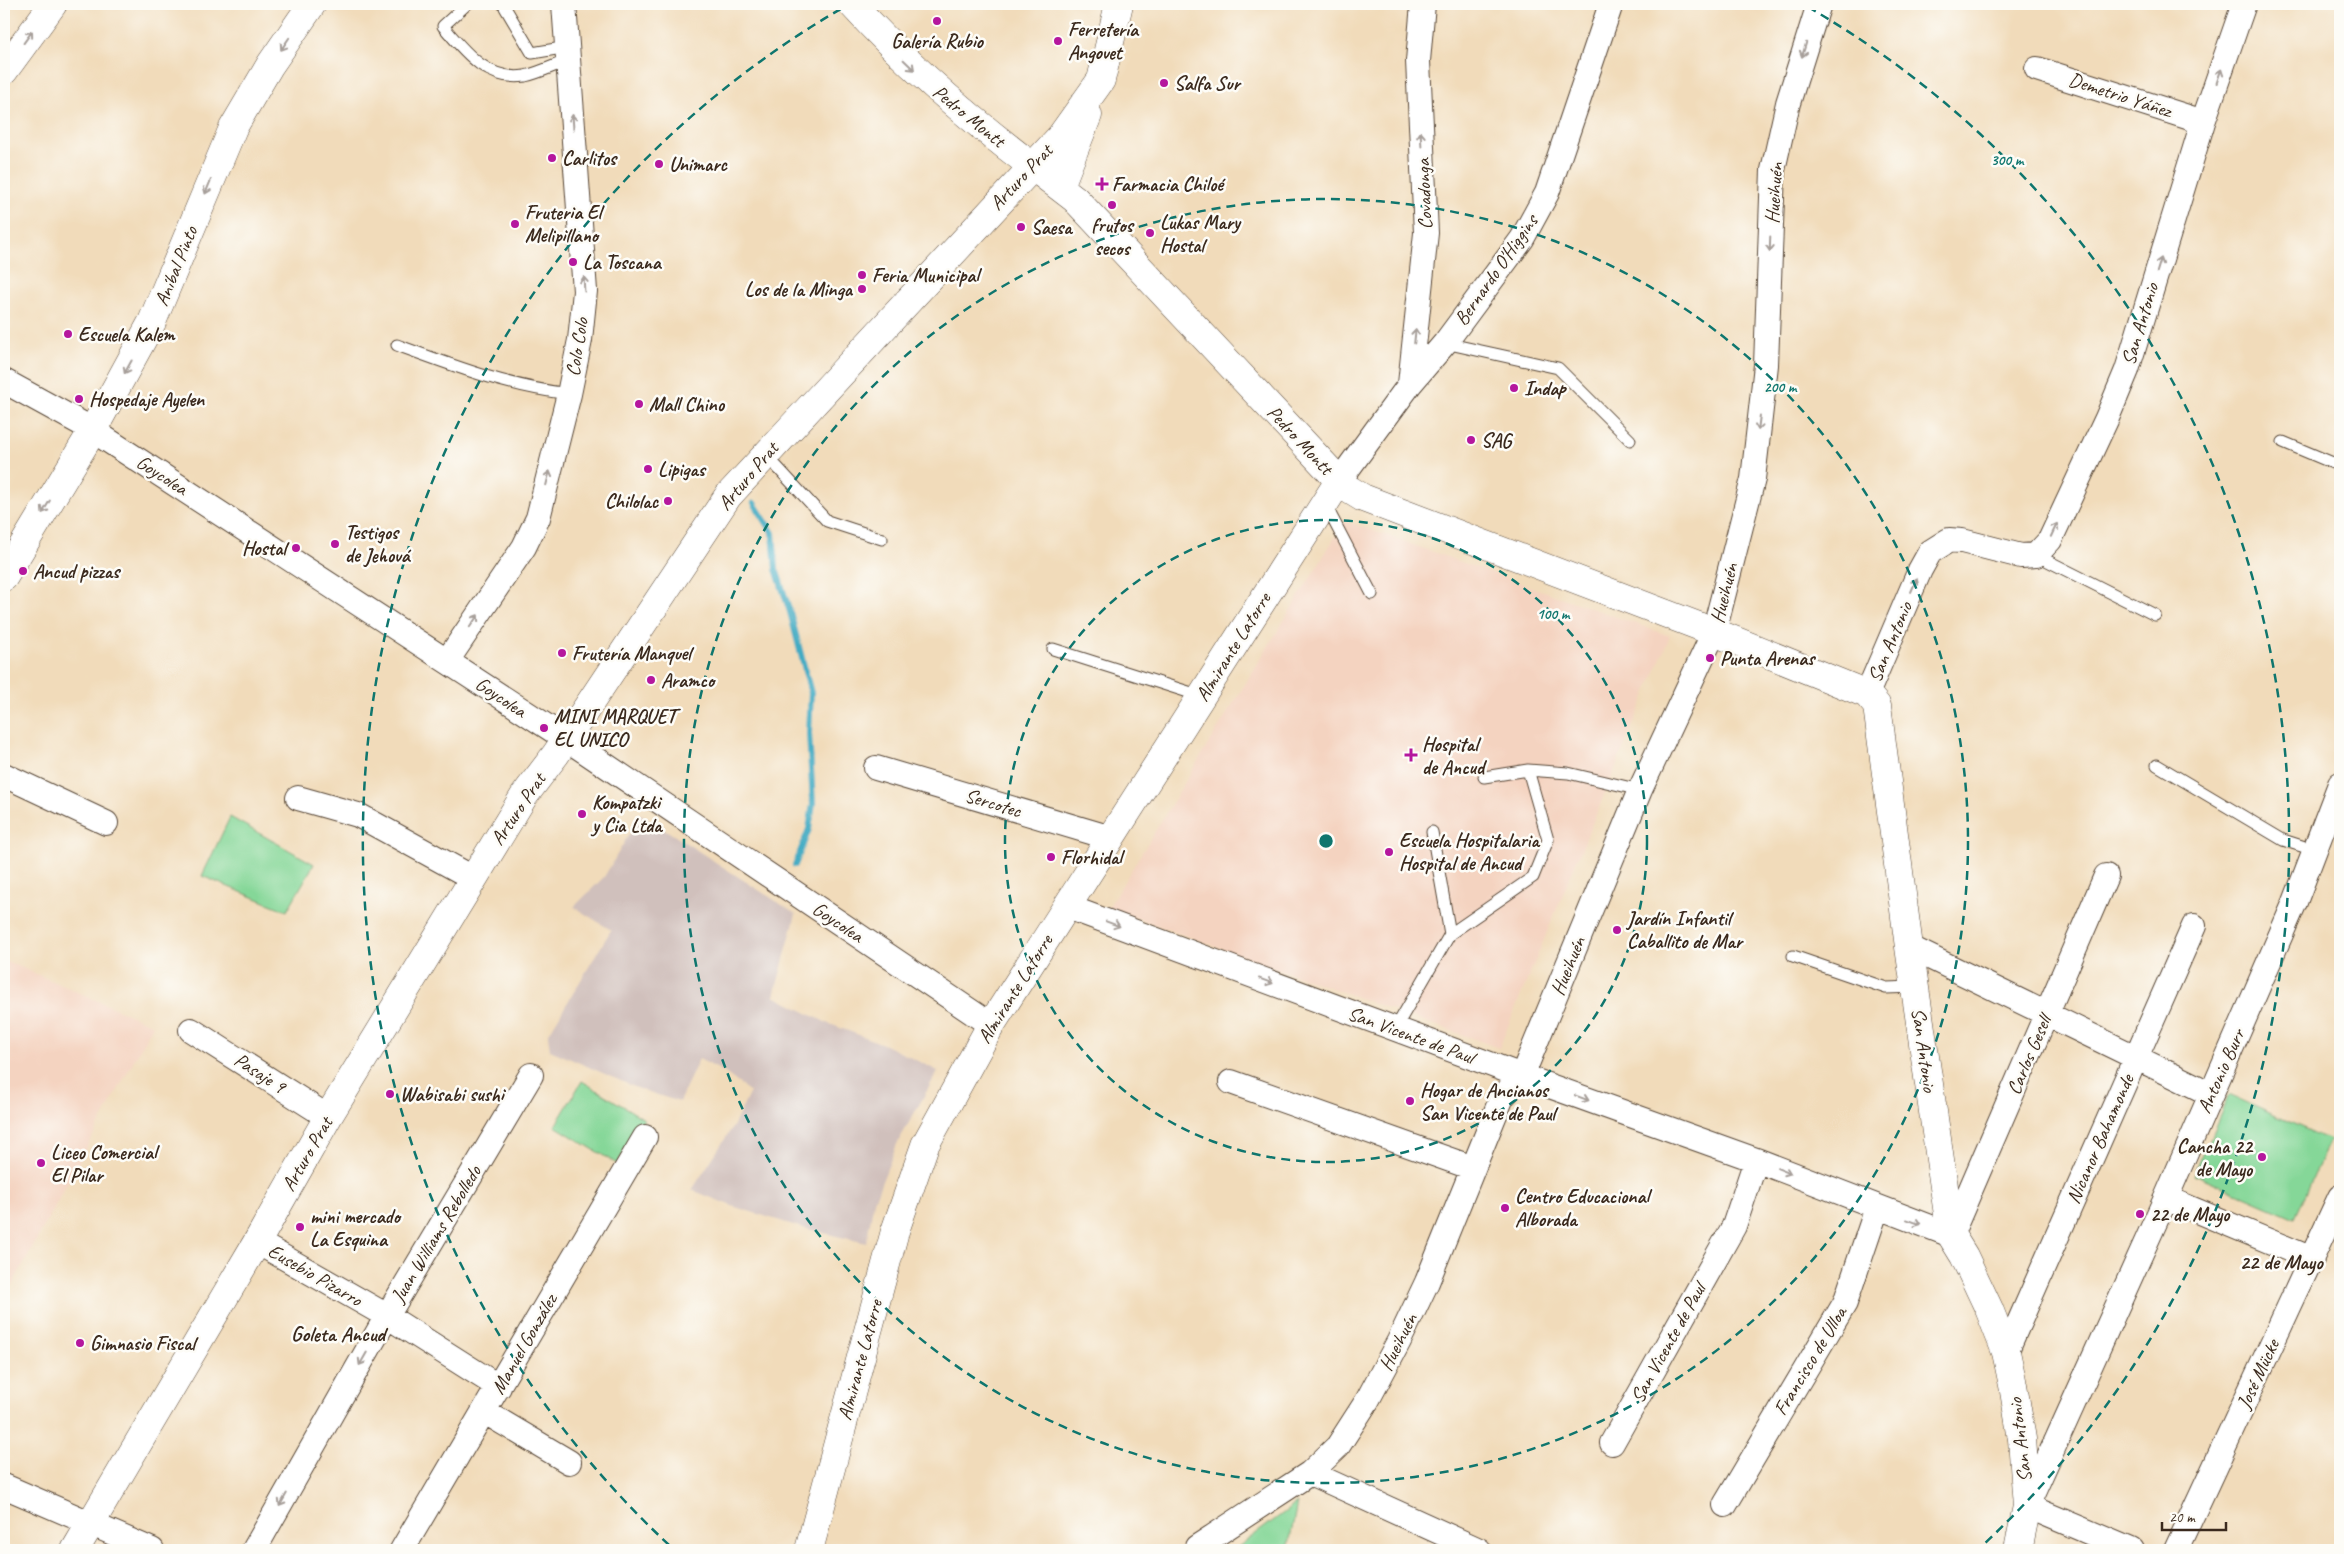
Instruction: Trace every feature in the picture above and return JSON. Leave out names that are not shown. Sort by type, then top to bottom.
[{"type":"main road","points":[[4,70],[53,4]]},
{"type":"main road","name":"Aníbal Pinto","points":[[4,577],[93,430],[152,322],[233,128],[270,65],[312,4]]},
{"type":"main road","name":"Pedro Montt","points":[[852,4],[892,48],[927,82],[1075,199],[1332,492],[1363,498],[1714,632],[1867,694]]},
{"type":"main road","name":"Arturo Prat","points":[[75,1550],[257,1242],[328,1117],[524,796],[565,740],[728,496],[1061,136],[1101,80],[1119,4]]},
{"type":"main road","points":[[1060,186],[1101,80]]},
{"type":"main road","name":"Almirante Latorre","points":[[809,1550],[895,1231],[925,1145],[990,1025],[1068,907],[1332,492]]},
{"type":"main road","name":"San Antonio","points":[[1867,694],[1877,706],[1909,947],[1951,1235],[1978,1286],[2006,1352],[2014,1385],[2022,1439],[2027,1506]]},
{"type":"main road","name":"Antonio Burr","points":[[2018,1550],[2027,1506]]},
{"type":"street","name":"Colo Colo","points":[[447,661],[528,540],[538,518],[569,394],[580,340],[585,290],[564,4]]},
{"type":"street","name":"Covadonga","points":[[1410,384],[1426,233],[1418,61],[1423,4]]},
{"type":"street","name":"Bernardo O'Higgins","points":[[1332,492],[1410,384],[1445,343],[1522,239],[1547,193],[1611,4]]},
{"type":"street","name":"Hueihuén","points":[[1197,1547],[1310,1473],[1338,1446],[1367,1401],[1395,1350],[1427,1282],[1502,1097],[1522,1076],[1640,790],[1714,632],[1752,479],[1766,364],[1773,170],[1788,103],[1818,4]]},
{"type":"street","name":"San Antonio","points":[[1867,694],[1920,570],[1930,552],[1949,540],[1962,541],[2021,556],[2036,555],[2050,540],[2108,418],[2127,370],[2203,122],[2244,4]]},
{"type":"street","name":"Demetrio Yáñez","points":[[2037,68],[2203,122]]},
{"type":"street","name":"Goycolea","points":[[4,381],[93,430],[447,661],[990,1025]]},
{"type":"street","name":"Sercotec","points":[[876,768],[1111,838]]},
{"type":"street","points":[[4,775],[106,823]]},
{"type":"street","name":"Antonio Burr","points":[[2027,1506],[2166,1198],[2295,902],[2340,784]]},
{"type":"street","points":[[298,798],[358,815],[473,878]]},
{"type":"street","name":"Carlos Gesell","points":[[1951,1235],[2106,876]]},
{"type":"street","name":"San Vicente de Paul","points":[[1068,907],[1522,1076],[1756,1160],[1951,1235]]},
{"type":"street","name":"Nicanor Bahamonde","points":[[2006,1352],[2194,926]]},
{"type":"street","points":[[1909,947],[2211,1094]]},
{"type":"street","name":"Pasaje 9","points":[[191,1030],[328,1117]]},
{"type":"street","name":"Juan Williams Rebolledo","points":[[254,1550],[387,1316],[531,1074]]},
{"type":"street","points":[[1231,1082],[1473,1168]]},
{"type":"street","name":"Manuel González","points":[[402,1550],[500,1387],[645,1137]]},
{"type":"street","name":"San Vicente de Paul","points":[[1612,1443],[1734,1226],[1756,1160]]},
{"type":"street","name":"José Mücke","points":[[2176,1550],[2340,1197]]},
{"type":"street","points":[[2166,1198],[2312,1259]]},
{"type":"street","name":"Francisco de Ulloa","points":[[1725,1505],[1845,1304],[1878,1208]]},
{"type":"street","name":"Eusebio Pizarro","points":[[257,1242],[387,1316],[500,1387]]},
{"type":"street","points":[[485,1412],[569,1462]]},
{"type":"street","points":[[1310,1473],[1478,1550]]},
{"type":"street","points":[[4,1486],[152,1550]]},
{"type":"street","points":[[2027,1506],[2131,1550]]},
{"type":"lane","points":[[466,4],[443,26],[473,60],[500,75],[524,76],[568,54]]},
{"type":"lane","points":[[503,4],[532,53],[568,54]]},
{"type":"lane","points":[[1445,343],[1558,368],[1630,440]]},
{"type":"lane","points":[[397,345],[483,376],[538,390],[569,394]]},
{"type":"lane","points":[[2283,442],[2340,466]]},
{"type":"lane","points":[[766,454],[827,521],[882,539]]},
{"type":"lane","points":[[1332,492],[1372,594]]},
{"type":"lane","points":[[2036,555],[2155,615]]},
{"type":"lane","points":[[1054,649],[1202,696]]},
{"type":"lane","points":[[2157,765],[2283,840],[2314,850]]},
{"type":"lane","points":[[1484,777],[1528,770],[1568,773],[1640,790]]},
{"type":"lane","points":[[1395,1029],[1450,934],[1533,877],[1548,840],[1528,770]]},
{"type":"lane","points":[[1432,832],[1450,934]]},
{"type":"lane","points":[[1793,956],[1886,988],[1915,987]]},
{"type":"shaded area","name":"Hospital de Ancud","points":[[1345,521],[1670,636],[1499,1048],[1108,908]]},
{"type":"shaded area","points":[[641,814],[796,914],[774,996],[827,1023],[883,1044],[938,1071],[897,1144],[874,1201],[866,1243],[803,1228],[732,1206],[692,1190],[734,1125],[750,1092],[724,1072],[699,1059],[679,1102],[637,1088],[550,1050],[548,1035],[611,930],[574,907],[604,877]]},
{"type":"shaded area","name":"Liceo Comercial El Pilar","points":[[4,960],[153,1025],[4,1300]]},
{"type":"green space","points":[[230,817],[314,864],[287,911],[202,876]]},
{"type":"green space","points":[[582,1081],[644,1119],[617,1164],[555,1126]]},
{"type":"green space","name":"Cancha 22 de Mayo","points":[[2229,1095],[2330,1140],[2295,1218],[2194,1174]]},
{"type":"green space","points":[[1297,1503],[1288,1550],[1234,1550]]},
{"type":"waterway","points":[[754,503],[773,533],[776,569],[790,612],[811,693],[809,733],[813,804],[809,829],[795,865]]},
{"type":"place","name":"Galería Rubio","points":[[937,21]]},
{"type":"place","name":"Ferretería Angovet","points":[[1058,41]]},
{"type":"place","name":"Salfa Sur","points":[[1164,83]]},
{"type":"place","name":"Carlitos","points":[[552,158]]},
{"type":"place","name":"Unimarc","points":[[659,164]]},
{"type":"place","name":"Farmacia Chiloé","points":[[1102,184]]},
{"type":"place","name":"frutos secos","points":[[1112,205]]},
{"type":"place","name":"Fruteria El Melipillano","points":[[515,224]]},
{"type":"place","name":"Saesa","points":[[1021,227]]},
{"type":"place","name":"Lukas Mary Hostal","points":[[1150,233]]},
{"type":"place","name":"La Toscana","points":[[573,262]]},
{"type":"place","name":"Feria Municipal","points":[[862,275]]},
{"type":"place","name":"Los de la Minga","points":[[862,289]]},
{"type":"place","name":"Escuela Kalem","points":[[68,334]]},
{"type":"place","name":"Indap","points":[[1514,388]]},
{"type":"place","name":"Hospedaje Ayelen","points":[[79,399]]},
{"type":"place","name":"Mall Chino","points":[[639,404]]},
{"type":"place","name":"SAG","points":[[1471,440]]},
{"type":"place","name":"Lipigas","points":[[648,469]]},
{"type":"place","name":"Chilolac","points":[[668,501]]},
{"type":"place","name":"Testigos de Jehová","points":[[335,544]]},
{"type":"place","name":"Hostal","points":[[296,548]]},
{"type":"place","name":"Ancud pizzas","points":[[23,571]]},
{"type":"place","name":"Frutería Manquel","points":[[562,653]]},
{"type":"place","name":"Punta Arenas","points":[[1710,658]]},
{"type":"place","name":"Aramco","points":[[651,680]]},
{"type":"place","name":"MINI MARQUET EL UNICO","points":[[544,728]]},
{"type":"place","name":"Hospital de Ancud","points":[[1411,755]]},
{"type":"place","name":"Kompatzki y Cia Ltda","points":[[582,814]]},
{"type":"place","name":"Escuela Hospitalaria Hospital de Ancud","points":[[1389,852]]},
{"type":"place","name":"Florhidal","points":[[1051,857]]},
{"type":"place","name":"Jardín Infantil Caballito de Mar","points":[[1617,930]]},
{"type":"place","name":"Wabisabi sushi","points":[[390,1094]]},
{"type":"place","name":"Hogar de Ancianos San Vicente de Paul","points":[[1410,1101]]},
{"type":"place","name":"Cancha 22 de Mayo","points":[[2262,1157]]},
{"type":"place","name":"Liceo Comercial El Pilar","points":[[41,1163]]},
{"type":"place","name":"Centro Educacional Alborada","points":[[1505,1208]]},
{"type":"place","name":"22 de Mayo","points":[[2140,1214]]},
{"type":"place","name":"mini mercado La Esquina","points":[[300,1227]]},
{"type":"place","name":"Gimnasio Fiscal","points":[[80,1343]]},
{"type":"district","name":"22 de Mayo","points":[[2281,1262]]},
{"type":"district","name":"Goleta Ancud","points":[[338,1334]]}]
